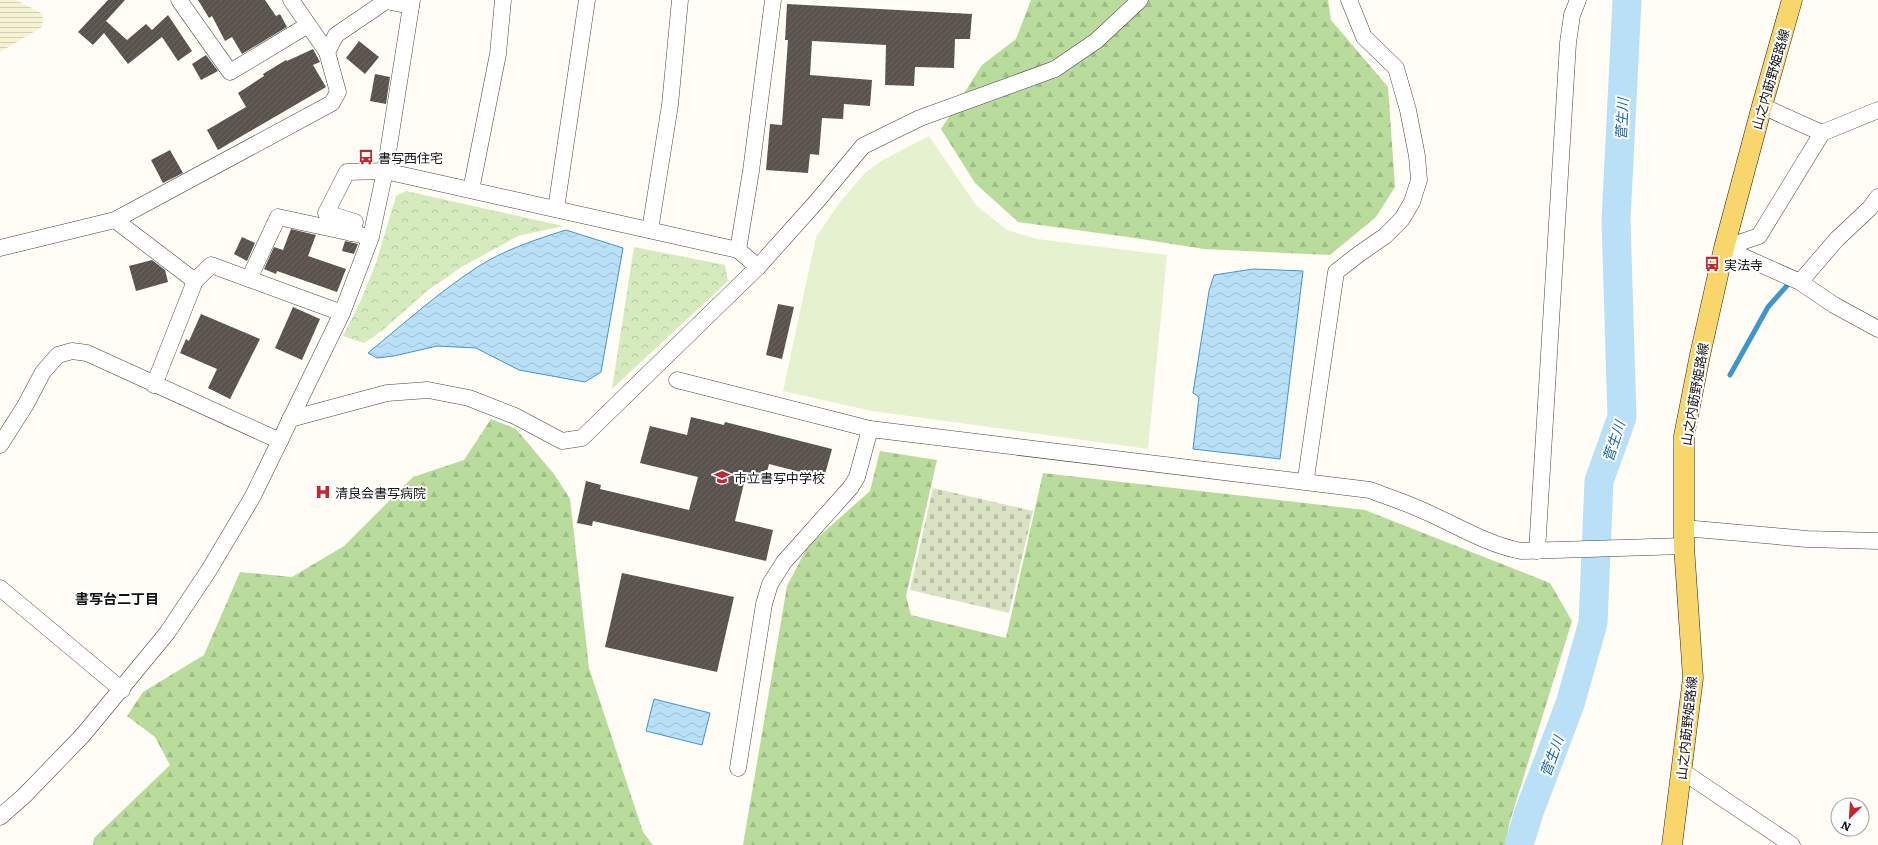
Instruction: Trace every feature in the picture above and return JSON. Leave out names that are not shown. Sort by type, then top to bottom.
[{"type":"main road","name":"山之内莇野姫路線","points":[[1672,845],[1693,678],[1684,537],[1684,436],[1700,355],[1724,248],[1792,0]]},
{"type":"street","points":[[179,0],[230,72],[308,26]]},
{"type":"street","points":[[0,248],[115,220],[332,103],[338,92],[327,52],[291,0]]},
{"type":"street","points":[[471,190],[498,54],[503,0]]},
{"type":"street","points":[[556,209],[587,0]]},
{"type":"street","points":[[650,230],[670,105],[680,0]]},
{"type":"street","points":[[738,250],[751,171],[773,0]]},
{"type":"street","points":[[290,419],[387,393],[428,390],[469,398],[515,416],[562,441],[582,438],[758,267],[818,200],[863,146],[920,118],[1055,69],[1096,41],[1140,0]]},
{"type":"street","points":[[1310,482],[1306,478],[1336,272],[1385,236],[1402,219],[1412,202],[1419,180],[1417,156],[1408,110],[1396,68],[1364,37],[1349,0]]},
{"type":"street","points":[[1541,551],[1568,43],[1572,15],[1578,0]]},
{"type":"street","points":[[0,817],[24,796],[83,735],[122,690],[167,633],[209,570],[253,496],[342,313],[371,237],[385,171],[411,3],[386,1],[336,35],[327,52]]},
{"type":"street","points":[[1762,106],[1822,133]]},
{"type":"street","points":[[1724,248],[1759,236],[1822,133],[1878,110]]},
{"type":"street","points":[[351,233],[355,222],[326,213],[346,172],[385,171],[738,250],[758,267]]},
{"type":"street","points":[[1800,282],[1837,239],[1870,208],[1878,197]]},
{"type":"street","points":[[249,279],[278,217],[371,237]]},
{"type":"street","points":[[115,220],[195,281]]},
{"type":"street","points":[[1724,248],[1800,282],[1834,305],[1878,329]]},
{"type":"street","points":[[154,385],[195,281],[211,265],[342,313]]},
{"type":"street","points":[[0,445],[25,406],[43,372],[58,355],[72,351],[87,354],[280,441]]},
{"type":"street","points":[[677,380],[870,429],[1370,490],[1424,510],[1457,527],[1505,547],[1520,551],[1664,547],[1684,537],[1878,541]]},
{"type":"street","points":[[738,768],[764,604],[770,584],[784,562],[851,487],[857,477],[870,429]]},
{"type":"street","points":[[0,588],[122,690]]},
{"type":"street","points":[[1682,771],[1792,845]]},
{"type":"shaded area","points":[[0,0],[16,0],[43,14],[42,27],[0,52]]},
{"type":"green space","points":[[1031,0],[1328,0],[1331,20],[1388,87],[1395,187],[1376,217],[1330,255],[1204,249],[1018,222],[975,183],[941,129],[982,65],[1016,39]]},
{"type":"green space","points":[[929,136],[976,205],[1007,230],[1037,239],[1167,255],[1148,449],[872,411],[783,391],[816,237],[840,202],[865,173],[881,161]]},
{"type":"green space","points":[[406,191],[563,226],[518,236],[460,268],[427,291],[383,330],[364,343],[343,336],[361,300],[376,263],[396,196]]},
{"type":"green space","points":[[634,247],[725,265],[728,281],[612,389]]},
{"type":"green space","points":[[491,419],[516,429],[554,474],[570,499],[589,668],[643,832],[653,845],[93,845],[94,838],[170,765],[155,737],[127,716],[143,692],[204,655],[240,572],[292,577],[344,546],[413,477],[464,460]]},
{"type":"green space","points":[[880,451],[937,460],[906,596],[911,615],[1006,638],[1043,473],[1365,510],[1550,583],[1572,621],[1510,821],[1505,845],[743,845],[787,586],[808,546],[870,491]]},
{"type":"green space","points":[[933,488],[1033,511],[1009,613],[910,590]]},
{"type":"water","points":[[566,230],[623,248],[601,372],[585,382],[519,370],[476,348],[437,346],[394,356],[377,358],[368,353],[434,298],[486,262],[520,246]]},
{"type":"water","points":[[1253,269],[1303,271],[1280,459],[1193,449],[1199,397],[1193,393],[1209,291],[1214,275]]},
{"type":"water","points":[[654,699],[710,713],[702,745],[646,731]]},
{"type":"building","points":[[108,0],[125,0],[106,21],[127,40],[146,24],[152,30],[168,15],[192,51],[178,61],[162,37],[128,64],[104,33],[93,45],[78,32]]},
{"type":"building","points":[[198,0],[265,0],[276,16],[280,14],[287,27],[242,54],[232,37],[225,41],[212,16],[209,18]]},
{"type":"building","points":[[787,4],[972,14],[970,39],[955,39],[954,68],[915,67],[914,86],[885,85],[886,45],[812,41],[810,75],[872,80],[870,106],[844,104],[843,119],[822,118],[819,155],[810,154],[808,173],[766,170],[770,124],[782,125],[788,40],[785,40]]},
{"type":"building","points":[[359,41],[379,57],[365,74],[346,58]]},
{"type":"building","points":[[313,49],[320,62],[313,65],[326,87],[218,150],[207,130],[246,107],[238,93],[264,76],[263,74],[286,60],[287,61]]},
{"type":"building","points":[[206,55],[218,71],[201,80],[192,64]]},
{"type":"building","points":[[375,74],[390,77],[386,104],[370,101]]},
{"type":"building","points":[[170,150],[183,173],[163,183],[151,160]]},
{"type":"building","points":[[291,229],[316,235],[308,256],[346,269],[337,292],[277,271],[276,274],[264,269],[274,247],[283,250]]},
{"type":"building","points":[[242,237],[255,243],[247,261],[234,254]]},
{"type":"building","points":[[345,241],[358,244],[354,254],[342,251]]},
{"type":"building","points":[[152,260],[165,270],[168,282],[136,291],[129,266]]},
{"type":"building","points":[[778,304],[794,307],[782,359],[766,355]]},
{"type":"building","points":[[293,307],[320,319],[302,360],[275,348]]},
{"type":"building","points":[[201,314],[260,339],[230,399],[208,388],[217,369],[180,353],[186,339],[189,341]]},
{"type":"building","points":[[691,417],[724,425],[725,422],[832,449],[824,478],[769,464],[764,484],[745,479],[735,521],[773,530],[766,561],[593,521],[592,526],[577,523],[586,481],[601,485],[600,489],[689,510],[698,477],[640,463],[650,426],[687,435]]},
{"type":"building","points":[[622,573],[734,597],[717,672],[605,647]]},
{"type":"waterway","name":"菅生川","points":[[1519,845],[1529,812],[1570,704],[1593,623],[1599,481],[1622,417],[1616,221],[1627,0]]},
{"type":"waterway","points":[[1730,375],[1768,307],[1791,281]]},
{"type":"place","name":"書写西住宅","points":[[366,157]]},
{"type":"place","name":"実法寺","points":[[1712,264]]},
{"type":"place","name":"市立書写中学校","points":[[722,477]]},
{"type":"place","name":"清良会書写病院","points":[[323,492]]},
{"type":"district","name":"書写台二丁目","points":[[117,598]]}]
